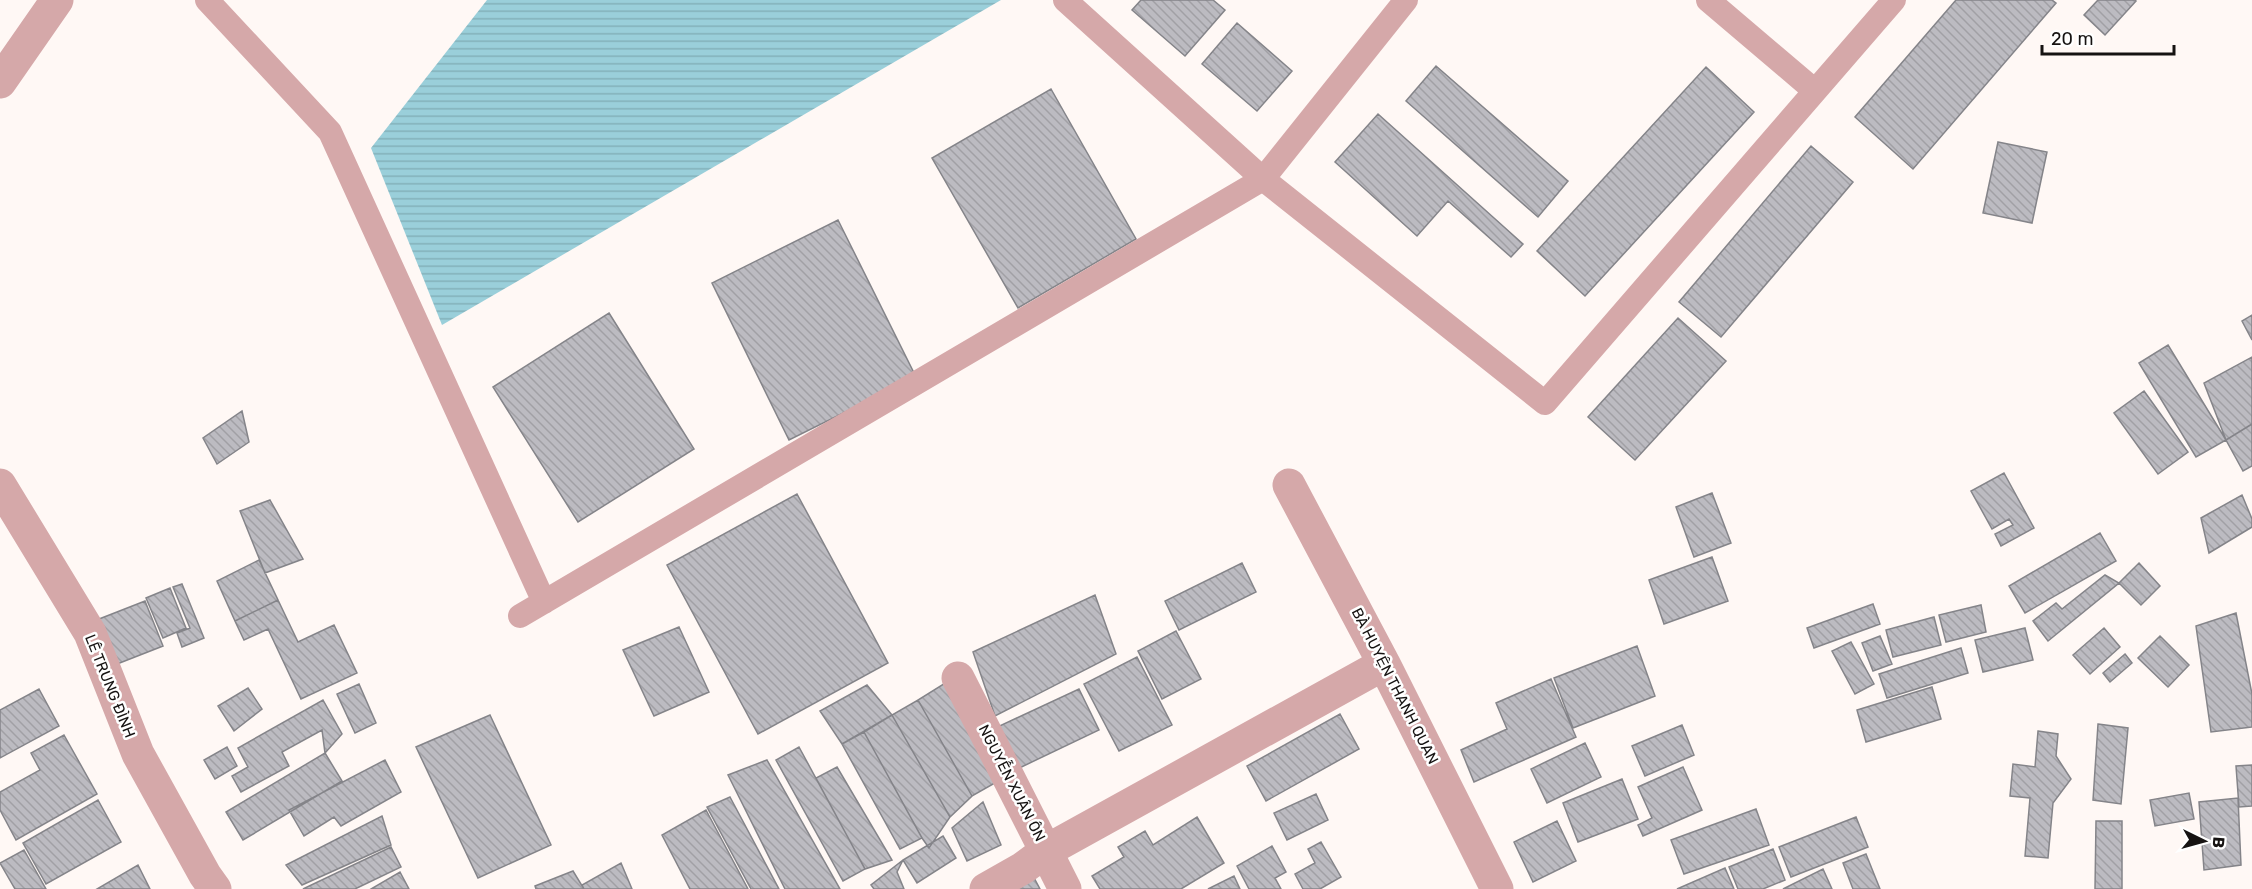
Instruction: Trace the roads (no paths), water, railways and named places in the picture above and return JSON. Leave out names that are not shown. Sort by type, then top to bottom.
[{"type":"street","points":[[0,82],[57,0]]},
{"type":"street","name":"LÊ TRUNG ĐÌNH","points":[[0,484],[90,633],[138,754],[205,875],[216,889]]},
{"type":"street","name":"BÀ HUYỆN THANH QUAN","points":[[1289,485],[1384,664],[1497,889]]},
{"type":"street","points":[[986,889],[1023,868],[1046,851],[1384,664]]},
{"type":"street","name":"NGUYỄN XUÂN ÔN","points":[[958,678],[1065,889]]},
{"type":"lane","points":[[207,0],[330,132],[544,602]]},
{"type":"lane","points":[[1065,0],[1263,179],[1545,403],[1894,0]]},
{"type":"lane","points":[[520,616],[1263,179],[1406,0]]},
{"type":"lane","points":[[1708,0],[1815,91]]},
{"type":"water","points":[[487,0],[1001,0],[442,325],[371,148]]}]
